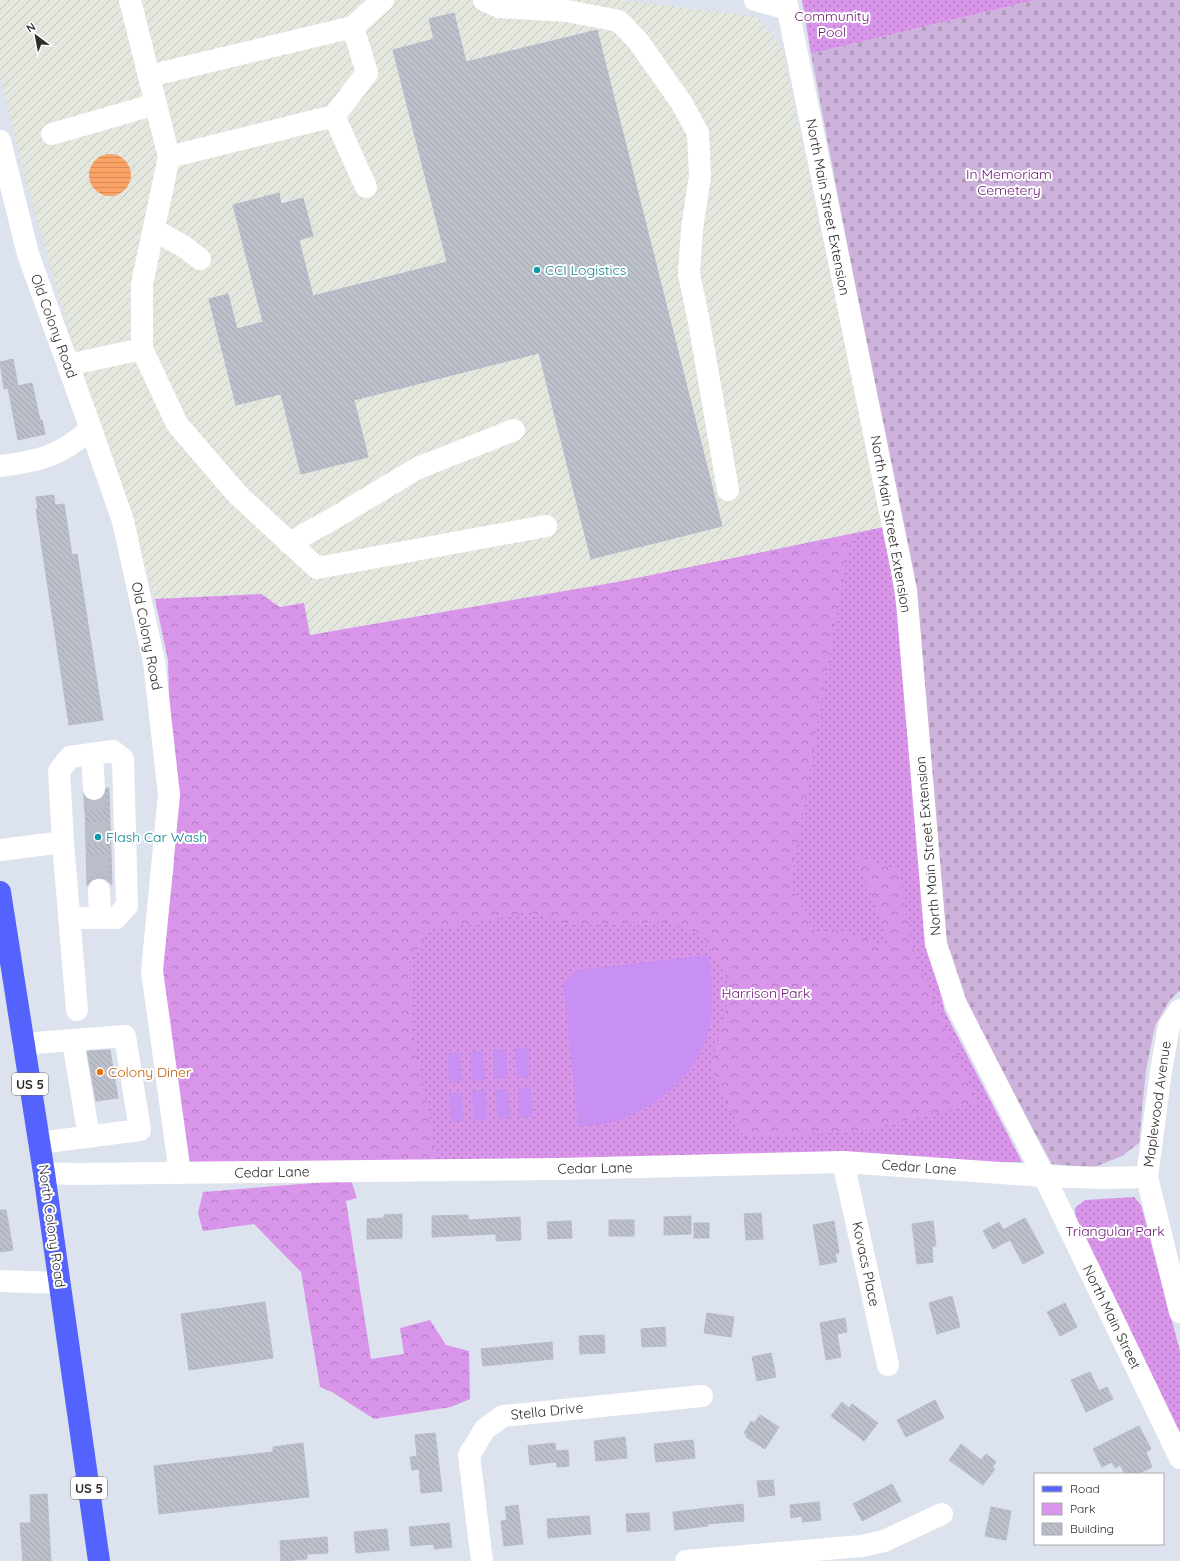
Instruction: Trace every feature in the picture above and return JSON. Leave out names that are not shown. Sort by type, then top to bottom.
[{"type":"main road","name":"North Colony Road","points":[[0,892],[44,1173],[99,1561]]},
{"type":"street","points":[[130,0],[169,157],[142,284],[142,349],[177,424],[238,495],[317,568],[546,526]]},
{"type":"street","points":[[149,76],[353,27],[383,0]]},
{"type":"street","points":[[484,0],[499,7],[567,11],[619,20],[638,41],[681,102],[698,133],[700,176],[692,229],[689,274],[699,322],[728,490]]},
{"type":"street","points":[[755,0],[787,5]]},
{"type":"street","name":"North Main Street Extension","points":[[787,5],[906,590],[936,944],[956,1004],[1044,1176]]},
{"type":"street","points":[[169,157],[334,116],[367,73],[353,27]]},
{"type":"street","points":[[52,134],[156,104]]},
{"type":"street","points":[[334,116],[366,187]]},
{"type":"street","name":"Old Colony Road","points":[[0,141],[28,254],[123,521],[154,661],[169,795],[152,971],[180,1173]]},
{"type":"street","points":[[154,230],[183,246],[200,259]]},
{"type":"street","points":[[68,365],[142,349]]},
{"type":"street","points":[[0,466],[28,463],[59,452],[76,442],[91,429]]},
{"type":"street","points":[[289,543],[418,468],[514,430]]},
{"type":"street","points":[[70,918],[116,918],[127,906],[123,759],[113,751],[70,756],[59,771],[63,842],[77,1010]]},
{"type":"street","points":[[92,754],[94,789]]},
{"type":"street","points":[[0,850],[63,842]]},
{"type":"street","points":[[99,890],[100,917]]},
{"type":"street","name":"Maplewood Avenue","points":[[1147,1177],[1161,1072],[1169,1026],[1180,1010]]},
{"type":"street","points":[[23,1044],[125,1036],[140,1130],[39,1143]]},
{"type":"street","points":[[73,1041],[89,1137]]},
{"type":"street","name":"Cedar Lane","points":[[44,1173],[74,1174],[558,1169],[844,1162],[1044,1176],[1104,1178],[1147,1177]]},
{"type":"street","name":"Kovacs Place","points":[[844,1162],[888,1365]]},
{"type":"street","name":"North Main Street","points":[[1044,1176],[1180,1458]]},
{"type":"street","points":[[1147,1177],[1180,1312]]},
{"type":"street","points":[[0,1281],[60,1283]]},
{"type":"street","name":"Stella Drive","points":[[482,1561],[469,1455],[486,1429],[503,1416],[702,1396]]},
{"type":"street","points":[[686,1561],[758,1558],[862,1546],[884,1541],[942,1514]]},
{"type":"shaded area","points":[[0,0],[622,0],[758,17],[782,48],[884,527],[623,581],[309,635],[304,603],[280,607],[261,594],[155,599],[84,382],[28,190],[0,76]]},
{"type":"shaded area","points":[[110,154],[125,160],[131,175],[125,190],[110,196],[95,190],[89,175],[95,160]]},
{"type":"shaded area","points":[[708,955],[712,985],[712,1014],[708,1034],[702,1050],[694,1064],[670,1091],[640,1111],[604,1124],[578,1126],[563,983],[576,970]]},
{"type":"shaded area","points":[[515,1048],[529,1048],[530,1077],[517,1078]]},
{"type":"shaded area","points":[[506,1049],[508,1078],[494,1079],[493,1050]]},
{"type":"shaded area","points":[[470,1051],[483,1051],[485,1080],[472,1081]]},
{"type":"shaded area","points":[[460,1052],[462,1081],[449,1082],[447,1053]]},
{"type":"shaded area","points":[[531,1087],[533,1117],[519,1118],[518,1088]]},
{"type":"shaded area","points":[[508,1089],[510,1118],[497,1119],[495,1090]]},
{"type":"shaded area","points":[[485,1090],[487,1120],[474,1121],[472,1091]]},
{"type":"shaded area","points":[[462,1092],[464,1121],[451,1122],[449,1093]]},
{"type":"green space","name":"Community Pool","points":[[802,0],[1036,0],[811,54]]},
{"type":"green space","name":"In Memoriam Cemetery","points":[[1036,0],[1180,0],[1180,990],[1170,1000],[1155,1026],[1146,1070],[1139,1143],[1122,1156],[1092,1168],[1052,1164],[957,991],[948,965],[910,575],[811,54]]},
{"type":"green space","name":"Harrison Park","points":[[884,527],[901,636],[930,949],[945,1012],[1022,1162],[187,1162],[162,969],[623,581]]},
{"type":"green space","name":"Harrison Park","points":[[852,534],[827,668],[791,884],[816,934],[839,930],[890,947],[857,857],[899,870],[912,947],[977,1103],[862,1131],[744,1138],[710,1067],[732,985],[700,934],[669,922],[571,924],[529,912],[428,932],[410,962],[412,1028],[438,1162],[187,1162],[162,969],[174,863],[168,660],[155,599],[261,594],[280,607],[304,603],[310,635],[623,581]]},
{"type":"green space","points":[[351,1180],[357,1198],[346,1201],[371,1359],[404,1354],[400,1328],[430,1320],[446,1345],[469,1351],[470,1399],[451,1407],[374,1419],[332,1392],[320,1387],[301,1272],[254,1224],[203,1231],[198,1213],[203,1192]]},
{"type":"green space","name":"Triangular Park","points":[[1134,1197],[1141,1205],[1180,1351],[1180,1442],[1075,1220],[1075,1208],[1085,1200]]},
{"type":"building","name":"CCI Logistics","points":[[454,13],[466,62],[597,30],[722,526],[591,559],[539,353],[354,400],[368,457],[301,474],[281,394],[236,405],[209,299],[228,294],[237,329],[263,322],[233,205],[279,193],[281,204],[303,198],[313,236],[299,240],[313,296],[447,262],[393,50],[434,39],[429,19]]},
{"type":"building","points":[[13,359],[18,386],[4,389],[0,362]]},
{"type":"building","points":[[32,383],[40,420],[42,420],[45,434],[18,440],[8,388]]},
{"type":"building","points":[[54,495],[55,505],[64,504],[72,555],[77,554],[103,720],[69,725],[36,509],[38,509],[36,497]]},
{"type":"building","name":"Flash Car Wash","points":[[106,788],[109,788],[112,885],[105,879],[99,878],[92,880],[87,886],[85,797],[94,801],[100,800],[105,795]]},
{"type":"building","name":"Colony Diner","points":[[110,1050],[118,1098],[96,1101],[87,1051]]},
{"type":"building","points":[[0,1210],[6,1210],[13,1250],[0,1252]]},
{"type":"building","points":[[761,1213],[763,1239],[746,1240],[744,1214]]},
{"type":"building","points":[[402,1214],[402,1238],[367,1239],[367,1219],[384,1218],[384,1215]]},
{"type":"building","points":[[468,1215],[468,1220],[520,1217],[521,1240],[496,1241],[496,1234],[432,1237],[432,1216]]},
{"type":"building","points":[[691,1216],[691,1234],[664,1235],[664,1217]]},
{"type":"building","points":[[1025,1218],[1044,1253],[1023,1264],[1010,1240],[993,1249],[983,1231],[999,1222],[1003,1230]]},
{"type":"building","points":[[609,1220],[634,1220],[634,1236],[609,1236]]},
{"type":"building","points":[[571,1221],[572,1238],[548,1239],[547,1222]]},
{"type":"building","points":[[834,1221],[839,1253],[835,1253],[837,1262],[820,1265],[813,1225]]},
{"type":"building","points":[[933,1221],[936,1246],[932,1246],[933,1262],[917,1264],[912,1224]]},
{"type":"building","points":[[694,1223],[709,1223],[709,1238],[694,1238]]},
{"type":"building","points":[[952,1296],[960,1327],[937,1334],[929,1303]]},
{"type":"building","points":[[265,1302],[273,1358],[189,1370],[181,1314]]},
{"type":"building","points":[[1065,1303],[1077,1327],[1060,1336],[1047,1312]]},
{"type":"building","points":[[707,1313],[734,1317],[731,1337],[704,1333]]},
{"type":"building","points":[[845,1318],[847,1332],[837,1334],[841,1357],[826,1360],[820,1323]]},
{"type":"building","points":[[665,1327],[666,1346],[642,1347],[641,1329]]},
{"type":"building","points":[[604,1335],[605,1353],[580,1354],[579,1336]]},
{"type":"building","points":[[552,1342],[553,1359],[483,1366],[481,1349]]},
{"type":"building","points":[[771,1353],[776,1377],[757,1381],[752,1357]]},
{"type":"building","points":[[1090,1372],[1099,1391],[1107,1387],[1113,1399],[1086,1412],[1071,1380]]},
{"type":"building","points":[[935,1400],[944,1418],[906,1437],[897,1420]]},
{"type":"building","points":[[842,1402],[849,1408],[852,1404],[878,1423],[864,1441],[831,1416]]},
{"type":"building","points":[[760,1415],[779,1427],[765,1449],[746,1437],[747,1435],[744,1433],[751,1421],[754,1423]]},
{"type":"building","points":[[1139,1426],[1151,1449],[1146,1452],[1152,1467],[1140,1473],[1124,1473],[1120,1465],[1115,1468],[1112,1462],[1102,1467],[1093,1449]]},
{"type":"building","points":[[435,1433],[442,1491],[421,1493],[419,1469],[412,1470],[410,1457],[417,1456],[415,1435]]},
{"type":"building","points":[[625,1437],[627,1458],[596,1461],[594,1441]]},
{"type":"building","points":[[693,1440],[695,1458],[656,1462],[654,1444]]},
{"type":"building","points":[[303,1443],[309,1497],[159,1514],[154,1466],[273,1452],[273,1447]]},
{"type":"building","points":[[555,1443],[556,1451],[568,1450],[569,1466],[557,1467],[556,1462],[530,1465],[528,1446]]},
{"type":"building","points":[[961,1444],[981,1460],[986,1454],[996,1462],[992,1467],[995,1469],[983,1485],[949,1460]]},
{"type":"building","points":[[773,1480],[775,1495],[759,1497],[757,1481]]},
{"type":"building","points":[[892,1484],[901,1501],[862,1521],[853,1504]]},
{"type":"building","points":[[47,1494],[51,1561],[23,1561],[20,1523],[31,1523],[30,1495]]},
{"type":"building","points":[[819,1502],[821,1520],[802,1522],[802,1516],[791,1518],[790,1505]]},
{"type":"building","points":[[743,1504],[744,1521],[707,1524],[708,1526],[675,1530],[673,1512]]},
{"type":"building","points":[[518,1505],[523,1544],[504,1546],[501,1521],[507,1520],[505,1507]]},
{"type":"building","points":[[991,1507],[1011,1511],[1006,1540],[985,1536]]},
{"type":"building","points":[[649,1513],[650,1530],[627,1532],[626,1514]]},
{"type":"building","points":[[589,1516],[591,1534],[548,1538],[547,1519]]},
{"type":"building","points":[[449,1523],[452,1547],[434,1549],[434,1544],[411,1546],[409,1527]]},
{"type":"building","points":[[387,1529],[389,1550],[356,1553],[354,1532]]},
{"type":"building","points":[[327,1537],[328,1553],[307,1554],[307,1559],[281,1561],[280,1541]]},
{"type":"tunnel","points":[[94,789],[99,890]]},
{"type":"place","name":"CCI Logistics","points":[[537,270]]},
{"type":"place","name":"Flash Car Wash","points":[[98,837]]},
{"type":"place","name":"Colony Diner","points":[[100,1072]]}]
